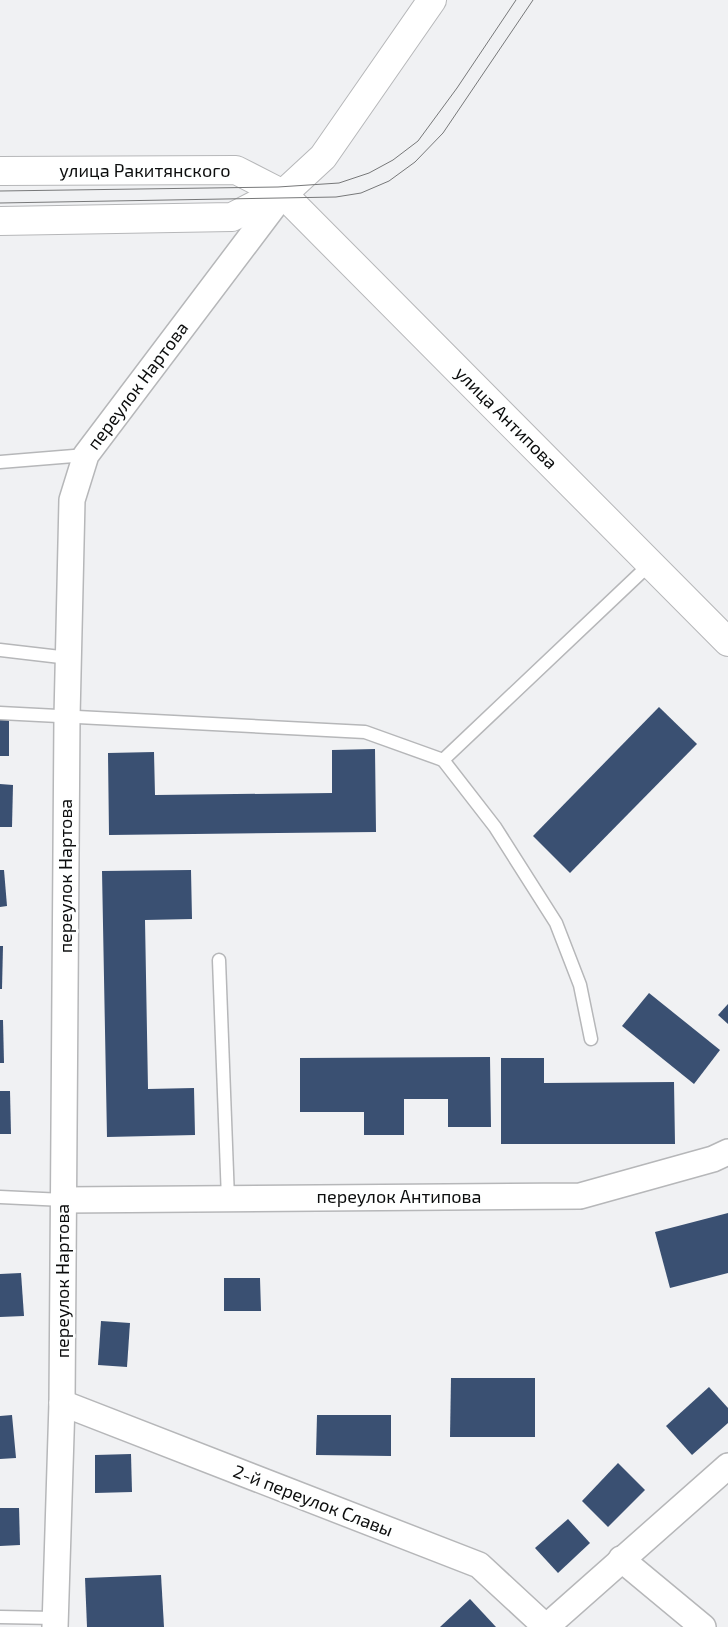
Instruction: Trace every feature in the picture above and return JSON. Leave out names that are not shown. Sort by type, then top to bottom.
[{"type":"main road","points":[[0,221],[232,217],[267,199],[284,194],[322,157],[432,0]]},
{"type":"main road","name":"улица Ракитянского","points":[[0,172],[236,170],[284,194]]},
{"type":"main road","name":"улица Антипова","points":[[284,194],[728,642]]},
{"type":"street","name":"переулок Нартова","points":[[55,1622],[62,1403],[67,717],[72,500],[86,455],[284,194]]},
{"type":"street","name":"переулок Антипова","points":[[64,1200],[580,1196],[713,1159],[728,1152]]},
{"type":"street","name":"2-й переулок Славы","points":[[62,1403],[479,1565],[546,1627]]},
{"type":"street","points":[[546,1627],[728,1466]]},
{"type":"street","points":[[621,1559],[703,1627]]},
{"type":"lane","points":[[0,462],[86,455]]},
{"type":"lane","points":[[443,760],[650,564]]},
{"type":"lane","points":[[0,650],[68,658]]},
{"type":"lane","points":[[0,713],[365,732],[443,760],[495,827],[556,923],[580,985],[591,1039]]},
{"type":"lane","points":[[220,960],[228,1199]]},
{"type":"lane","points":[[0,1196],[64,1200]]},
{"type":"lane","points":[[0,1617],[55,1622]]},
{"type":"building","points":[[659,707],[697,744],[570,873],[533,836]]},
{"type":"building","points":[[0,713],[9,713],[9,756],[0,756]]},
{"type":"building","points":[[375,749],[376,832],[109,835],[108,753],[154,752],[155,795],[332,793],[332,750]]},
{"type":"building","points":[[0,784],[13,785],[12,827],[0,827]]},
{"type":"building","points":[[0,870],[4,870],[7,906],[0,907]]},
{"type":"building","points":[[191,870],[192,919],[145,920],[148,1089],[194,1088],[195,1135],[107,1137],[102,871]]},
{"type":"building","points":[[0,946],[3,946],[2,989],[0,989]]},
{"type":"building","points":[[649,993],[720,1050],[694,1084],[622,1026]]},
{"type":"building","points":[[728,1004],[728,1024],[718,1015]]},
{"type":"building","points":[[0,1020],[3,1020],[4,1063],[0,1063]]},
{"type":"building","points":[[490,1057],[491,1127],[448,1127],[448,1099],[404,1099],[404,1135],[364,1135],[364,1112],[300,1112],[300,1058]]},
{"type":"building","points":[[501,1058],[544,1058],[544,1083],[674,1082],[675,1144],[501,1144]]},
{"type":"building","points":[[0,1091],[10,1091],[11,1134],[0,1134]]},
{"type":"building","points":[[728,1213],[728,1273],[670,1288],[655,1232]]},
{"type":"building","points":[[21,1273],[24,1316],[0,1317],[0,1274]]},
{"type":"building","points":[[224,1278],[260,1278],[261,1311],[224,1311]]},
{"type":"building","points":[[101,1321],[130,1323],[127,1367],[98,1365]]},
{"type":"building","points":[[451,1378],[535,1378],[535,1437],[450,1437]]},
{"type":"building","points":[[709,1387],[728,1408],[728,1423],[692,1455],[666,1426]]},
{"type":"building","points":[[12,1415],[16,1458],[0,1459],[0,1416]]},
{"type":"building","points":[[317,1415],[391,1415],[391,1456],[316,1455]]},
{"type":"building","points":[[131,1454],[132,1492],[95,1493],[95,1455]]},
{"type":"building","points":[[618,1463],[645,1490],[608,1527],[582,1501]]},
{"type":"building","points":[[0,1508],[19,1508],[20,1545],[0,1546]]},
{"type":"building","points":[[568,1519],[590,1543],[558,1573],[535,1548]]},
{"type":"building","points":[[161,1575],[164,1627],[87,1627],[85,1578]]},
{"type":"building","points":[[470,1599],[496,1627],[440,1627]]},
{"type":"tram line","points":[[0,191],[278,187],[339,183],[369,173],[393,160],[418,141],[457,88],[516,0]]},
{"type":"tram line","points":[[0,203],[336,197],[361,193],[389,181],[415,162],[443,133],[533,0]]}]
